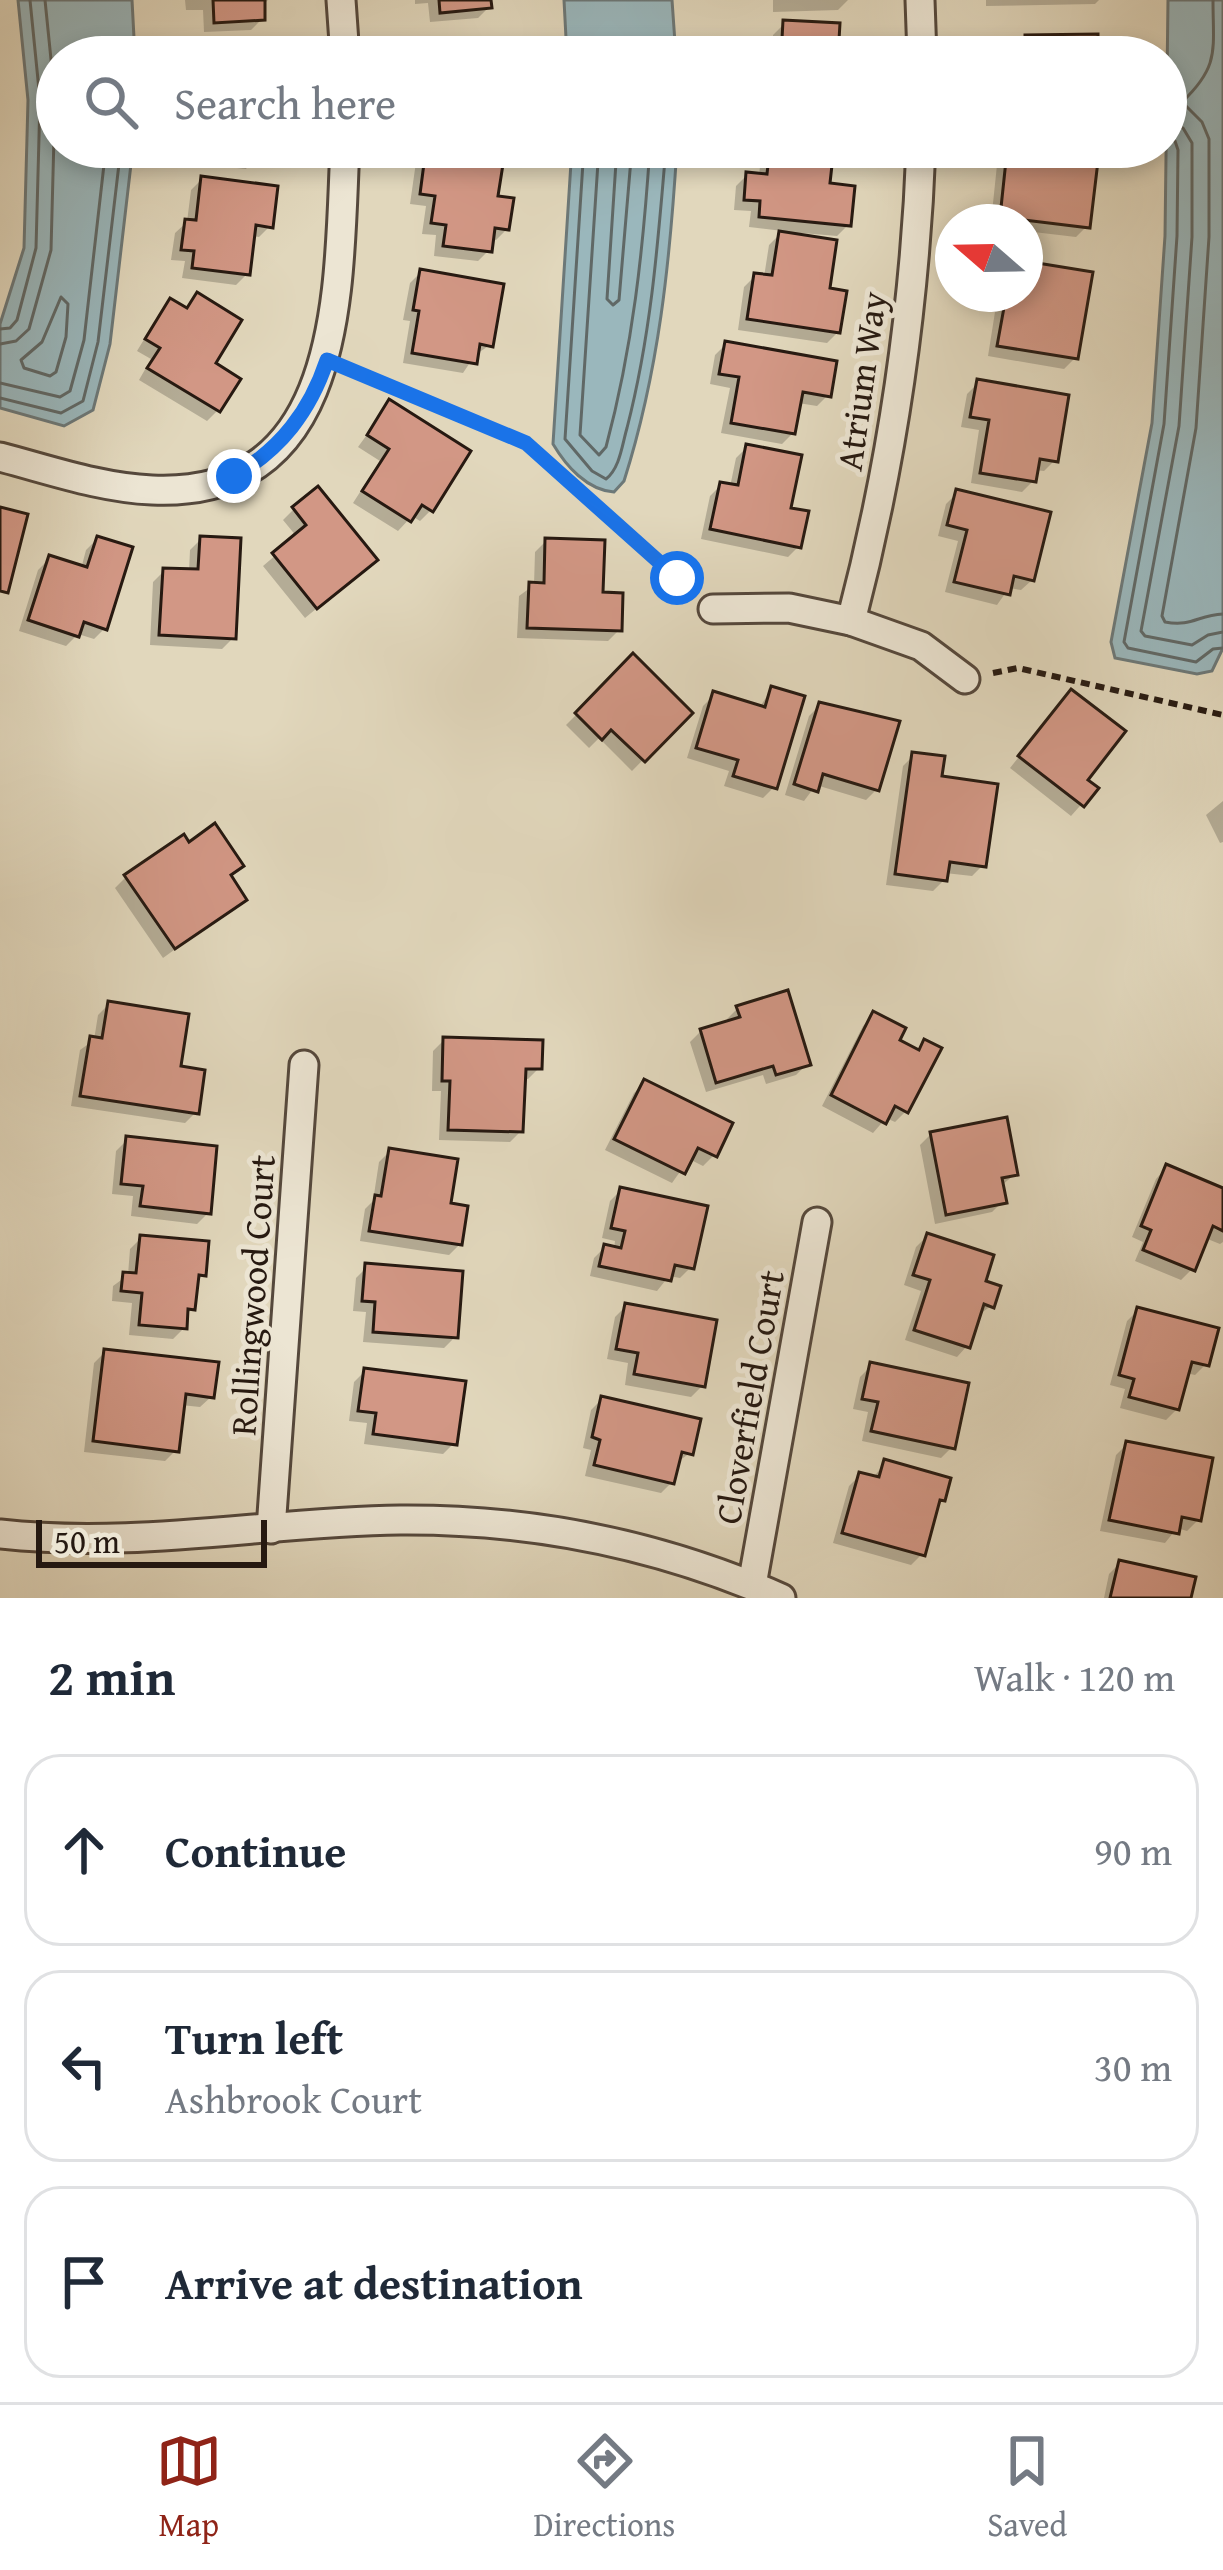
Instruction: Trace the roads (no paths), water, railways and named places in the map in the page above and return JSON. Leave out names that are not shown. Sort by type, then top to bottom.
[{"type":"street","points":[[341,0],[344,36]]},
{"type":"street","points":[[920,0],[921,36]]},
{"type":"street","points":[[0,457],[123,488],[183,490],[211,484],[255,464],[275,448],[311,399],[327,360],[335,312],[344,168]]},
{"type":"street","name":"Atrium Way","points":[[851,621],[878,514],[896,411],[920,168]]},
{"type":"street","points":[[713,610],[789,608],[851,621],[921,646],[965,679]]},
{"type":"street","name":"Rollingwood Court","points":[[271,1529],[304,1065]]},
{"type":"street","name":"Cloverfield Court","points":[[752,1585],[817,1222]]},
{"type":"street","points":[[0,1534],[95,1540],[397,1520],[523,1527],[658,1552],[781,1598]]},
{"type":"water","points":[[18,0],[132,0],[134,36],[36,36],[36,168],[131,168],[110,344],[93,410],[64,426],[0,408],[0,324],[24,248],[28,100]]},
{"type":"water","points":[[564,0],[672,0],[675,36],[566,36]]},
{"type":"water","points":[[1168,0],[1223,0],[1223,648],[1212,671],[1197,674],[1115,658],[1111,642],[1152,423],[1166,168],[1187,168],[1187,36],[1168,36]]},
{"type":"water","points":[[571,168],[675,168],[654,357],[624,481],[614,492],[595,487],[578,476],[553,444]]}]
